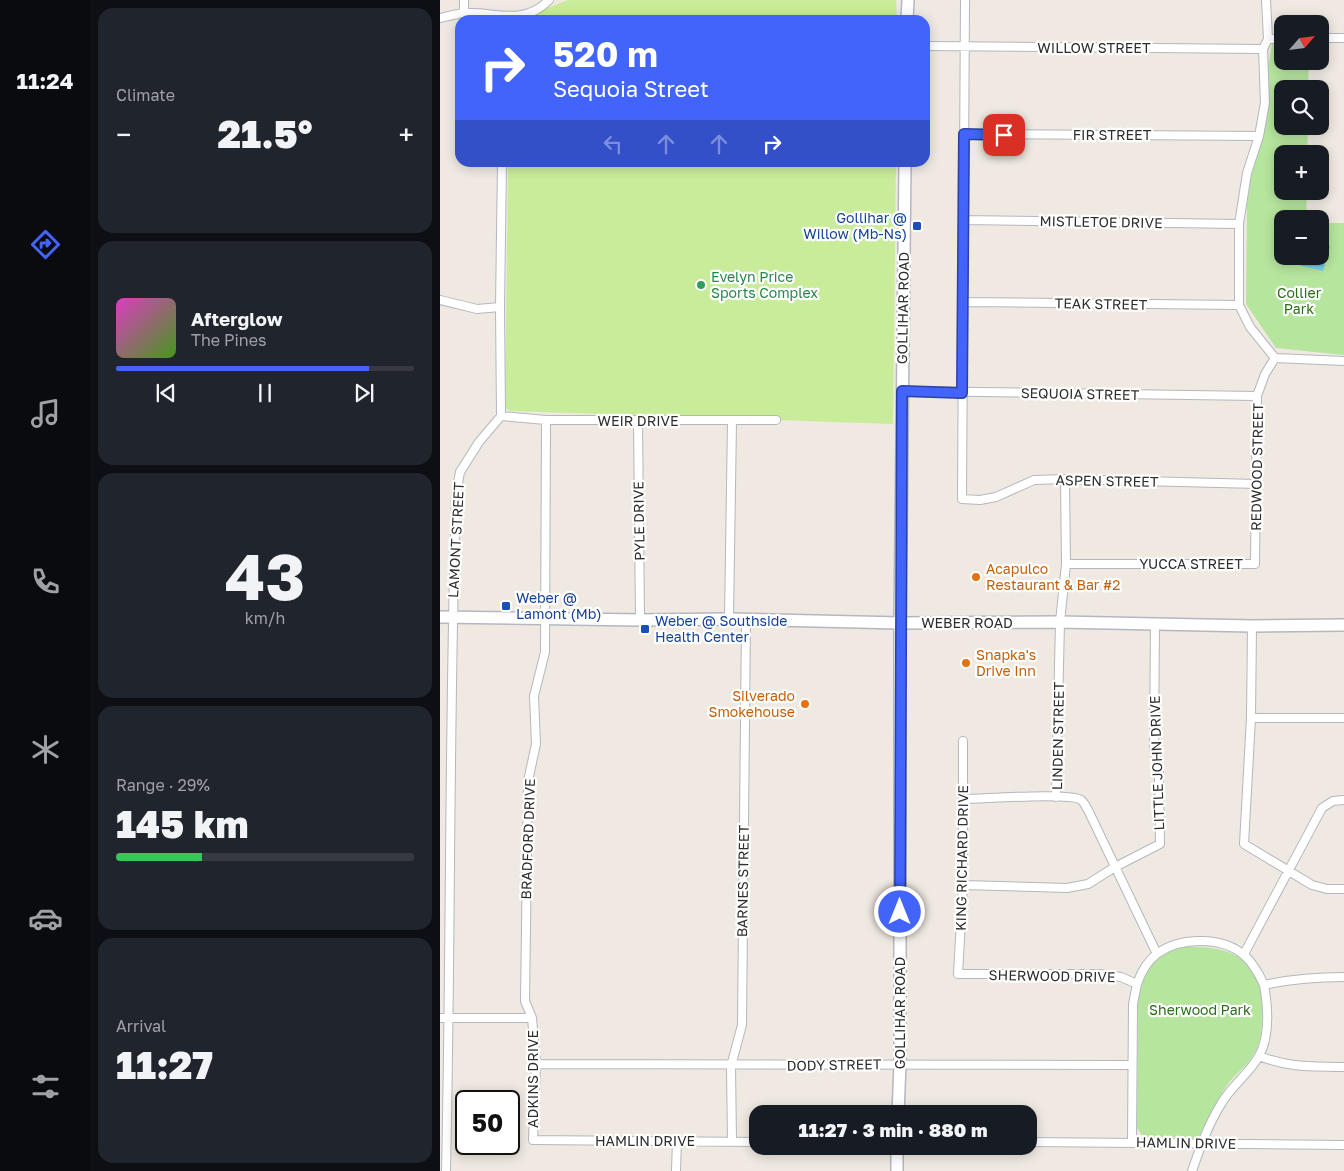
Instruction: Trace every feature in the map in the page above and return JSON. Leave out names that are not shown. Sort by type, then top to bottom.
[{"type":"main road","points":[[907,15],[908,0]]},
{"type":"main road","name":"GOLLIHAR ROAD","points":[[898,1105],[900,1064],[900,623],[905,167]]},
{"type":"main road","name":"WEBER ROAD","points":[[440,617],[640,620],[729,618],[900,623],[1060,622],[1252,626],[1344,624]]},
{"type":"main road","points":[[897,1155],[897,1171]]},
{"type":"street","points":[[464,0],[464,13]]},
{"type":"street","points":[[519,15],[542,7],[549,0]]},
{"type":"street","points":[[962,393],[965,0]]},
{"type":"street","points":[[1266,0],[1268,39],[1263,49],[1265,103],[1259,136],[1247,172],[1239,224],[1239,305],[1250,327],[1275,358],[1344,361]]},
{"type":"street","points":[[440,18],[464,13],[480,15]]},
{"type":"street","points":[[1329,38],[1344,38]]},
{"type":"street","points":[[1268,39],[1274,39]]},
{"type":"street","name":"WILLOW STREET","points":[[930,46],[1263,49]]},
{"type":"street","name":"FIR STREET","points":[[964,134],[1259,136]]},
{"type":"street","points":[[500,416],[502,167]]},
{"type":"street","name":"MISTLETOE DRIVE","points":[[963,220],[1239,224]]},
{"type":"street","points":[[440,300],[477,309],[500,307]]},
{"type":"street","name":"TEAK STREET","points":[[964,302],[1239,305]]},
{"type":"street","name":"REDWOOD STREET","points":[[1255,564],[1257,396],[1265,374],[1275,358]]},
{"type":"street","name":"SEQUOIA STREET","points":[[902,391],[1257,396]]},
{"type":"street","name":"ASPEN STREET","points":[[962,393],[962,498],[980,500],[996,497],[1034,480],[1257,484]]},
{"type":"street","name":"WEIR DRIVE","points":[[500,416],[546,420],[776,420]]},
{"type":"street","name":"LAMONT STREET","points":[[446,1171],[444,1018],[450,929],[449,844],[452,617],[456,494],[460,472],[479,442],[500,416]]},
{"type":"street","name":"BRADFORD DRIVE","points":[[532,1018],[525,1001],[528,781],[536,744],[534,696],[545,652],[546,420]]},
{"type":"street","name":"PYLE DRIVE","points":[[638,421],[640,620]]},
{"type":"street","points":[[729,618],[732,421]]},
{"type":"street","name":"LINDEN STREET","points":[[1065,480],[1066,564],[1060,622],[1056,797],[1072,797],[1081,801],[1088,810],[1157,954]]},
{"type":"street","name":"YUCCA STREET","points":[[1066,564],[1255,564]]},
{"type":"street","name":"BARNES STREET","points":[[732,1142],[731,1066],[742,1025],[746,619]]},
{"type":"street","name":"LITTLE JOHN DRIVE","points":[[963,885],[1067,888],[1088,884],[1115,867],[1160,844],[1159,771],[1154,749],[1155,624]]},
{"type":"street","points":[[1252,626],[1251,718],[1244,844],[1312,885],[1327,889],[1344,889]]},
{"type":"street","points":[[1251,718],[1344,718]]},
{"type":"street","name":"KING RICHARD DRIVE","points":[[958,974],[963,885],[964,799],[962,741]]},
{"type":"street","points":[[964,799],[1056,797]]},
{"type":"street","points":[[1244,954],[1322,808],[1333,801],[1344,800]]},
{"type":"street","points":[[440,844],[449,844]]},
{"type":"street","points":[[440,929],[450,929]]},
{"type":"street","points":[[1132,1142],[1133,1004],[1142,969],[1157,954],[1171,946],[1200,941],[1228,946],[1244,954],[1259,973],[1264,984],[1266,1030],[1259,1056],[1221,1104],[1202,1144],[1192,1171]]},
{"type":"street","name":"SHERWOOD DRIVE","points":[[958,974],[1100,974],[1121,977],[1137,984]]},
{"type":"street","points":[[1264,984],[1291,979],[1344,977]]},
{"type":"street","points":[[444,1018],[532,1018]]},
{"type":"street","name":"ADKINS DRIVE","points":[[532,1018],[536,1064],[533,1140]]},
{"type":"street","points":[[1259,1056],[1279,1064],[1344,1067]]},
{"type":"street","name":"DODY STREET","points":[[536,1064],[731,1066],[900,1064],[1132,1065]]},
{"type":"street","name":"HAMLIN DRIVE","points":[[533,1140],[749,1142]]},
{"type":"street","points":[[676,1171],[677,1142]]},
{"type":"street","name":"HAMLIN DRIVE","points":[[1037,1142],[1344,1144]]},
{"type":"green space","points":[[568,0],[896,0],[897,15],[528,15]]},
{"type":"green space","name":"Collier Park","points":[[1272,43],[1274,43],[1274,70],[1309,70],[1308,80],[1274,80],[1274,135],[1308,135],[1307,145],[1274,145],[1274,200],[1307,200],[1306,210],[1274,210],[1274,265],[1329,265],[1329,223],[1344,223],[1344,355],[1276,348],[1246,304],[1247,204]]},
{"type":"green space","name":"Evelyn Price Sports Complex","points":[[508,167],[896,167],[893,424],[510,411],[505,407]]},
{"type":"green space","name":"Sherwood Park","points":[[1184,947],[1201,947],[1230,953],[1241,959],[1251,968],[1257,979],[1261,994],[1261,1036],[1253,1055],[1227,1085],[1199,1136],[1193,1138],[1146,1137],[1137,1128],[1138,1003],[1140,992],[1142,983],[1151,966],[1165,954]]},
{"type":"water","points":[[1299,265],[1325,265],[1323,271]]},
{"type":"place","name":"Gollihar @ Willow (Mb-Ns)","points":[[917,226]]},
{"type":"place","name":"Evelyn Price Sports Complex","points":[[701,285]]},
{"type":"place","name":"Acapulco Restaurant & Bar #2","points":[[976,577]]},
{"type":"place","name":"Weber @ Lamont (Mb)","points":[[506,606]]},
{"type":"place","name":"Weber @ Southside Health Center","points":[[645,629]]},
{"type":"place","name":"Snapka's Drive Inn","points":[[966,663]]},
{"type":"place","name":"Silverado Smokehouse","points":[[805,704]]},
{"type":"route","points":[[900,912],[902,391],[962,393],[964,134],[1004,135]]}]
